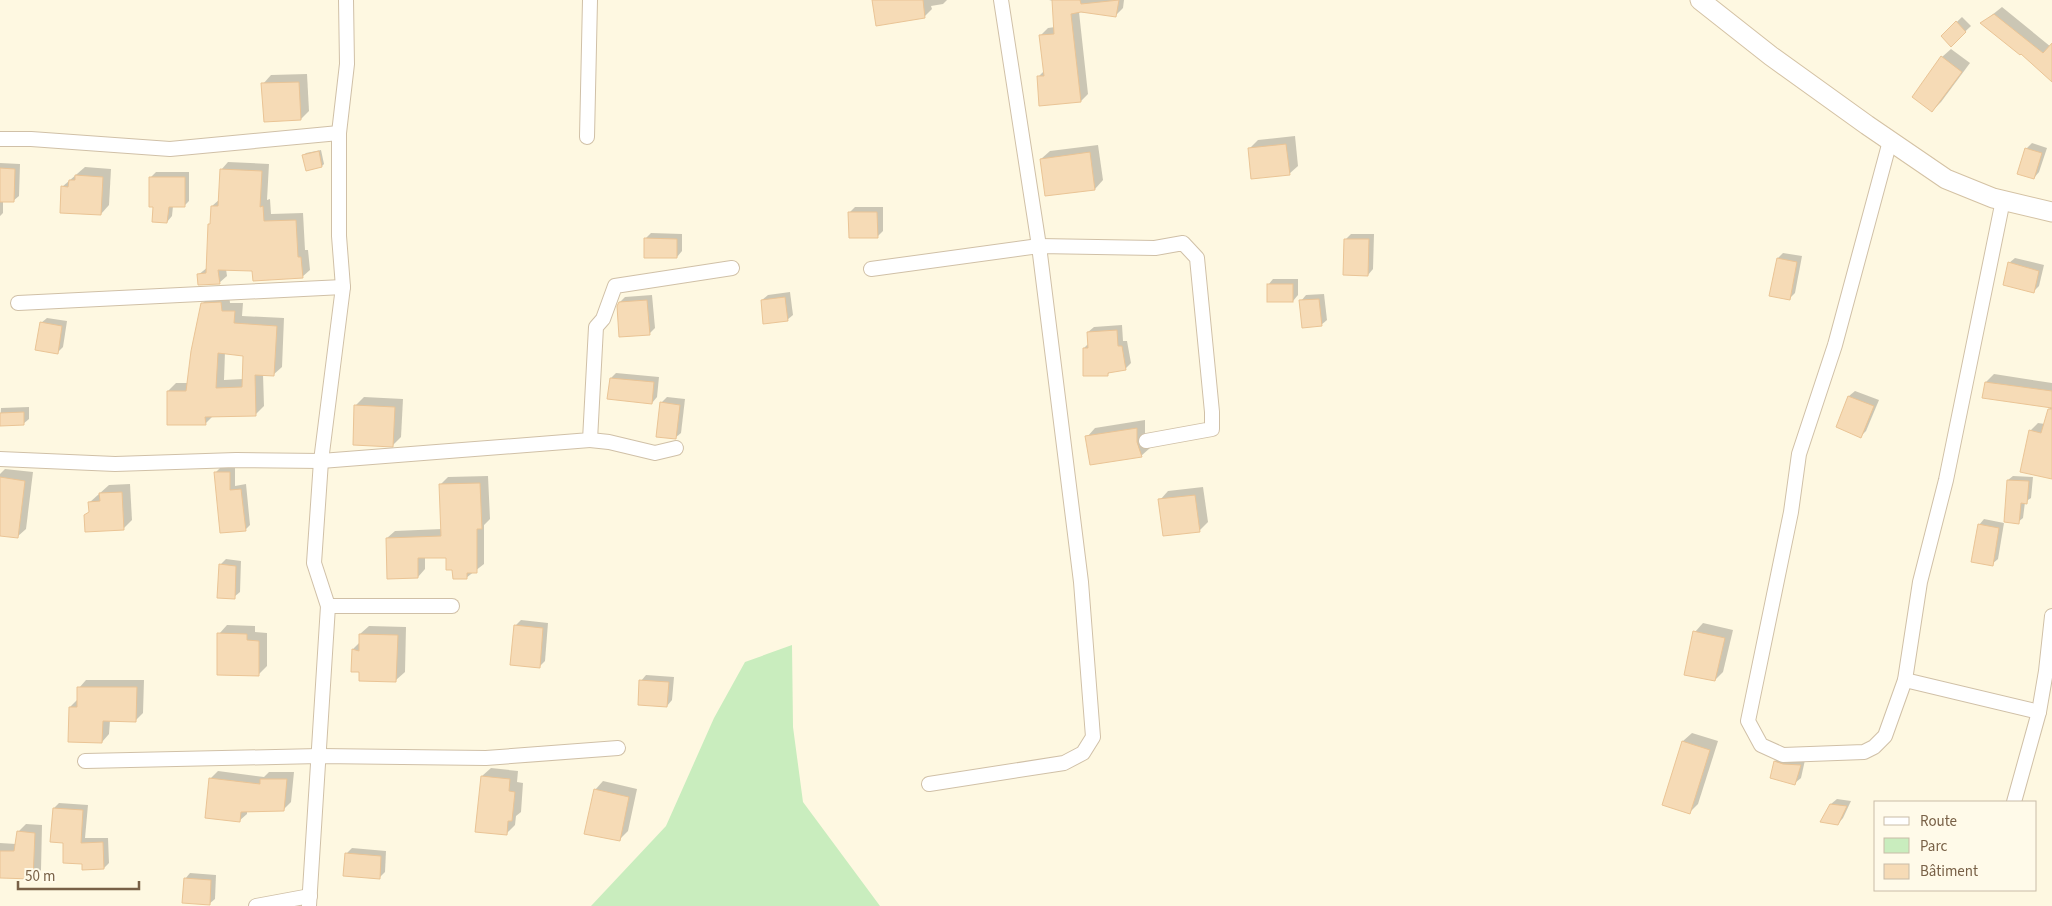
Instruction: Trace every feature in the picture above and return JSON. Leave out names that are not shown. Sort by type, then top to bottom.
[{"type":"street","points":[[256,906],[310,901],[328,606],[314,563],[322,460],[343,287],[338,133],[347,64],[346,0]]},
{"type":"street","points":[[587,137],[590,0]]},
{"type":"street","points":[[929,784],[1064,763],[1083,753],[1093,737],[1081,582],[1039,246],[1001,0]]},
{"type":"street","points":[[1700,0],[1772,56],[1946,179],[2003,200],[2052,212]]},
{"type":"street","points":[[0,140],[31,139],[170,149],[338,133]]},
{"type":"street","points":[[1890,141],[1835,345],[1799,454],[1791,512],[1748,721],[1762,745],[1783,755],[1864,752],[1874,747],[1884,736],[1905,680],[1920,582],[1946,480],[2003,200]]},
{"type":"street","points":[[871,269],[1039,246],[1155,248],[1183,243],[1197,258],[1212,429],[1146,441]]},
{"type":"street","points":[[590,440],[596,327],[603,320],[615,286],[732,268]]},
{"type":"street","points":[[18,304],[343,287]]},
{"type":"street","points":[[0,459],[115,464],[236,460],[322,460],[590,440],[609,442],[655,453],[676,448]]},
{"type":"street","points":[[328,606],[452,606]]},
{"type":"street","points":[[2014,801],[2039,712],[2052,616]]},
{"type":"street","points":[[1905,680],[2039,712]]},
{"type":"street","points":[[86,761],[319,756],[486,758],[618,748]]},
{"type":"green space","points":[[792,645],[793,727],[803,802],[880,906],[591,906],[666,826],[714,718],[745,662]]},
{"type":"building","points":[[872,0],[923,0],[925,18],[876,26]]},
{"type":"building","points":[[1052,0],[1080,0],[1081,4],[1119,0],[1116,17],[1081,12],[1071,14],[1081,102],[1039,106],[1037,76],[1044,76],[1039,35],[1054,34]]},
{"type":"building","points":[[1994,14],[2043,53],[2052,43],[2052,82],[2021,54],[1980,23]]},
{"type":"building","points":[[1956,21],[1966,32],[1951,47],[1941,36]]},
{"type":"building","points":[[1941,56],[1962,72],[1932,112],[1912,97]]},
{"type":"building","points":[[299,82],[301,120],[264,122],[261,83]]},
{"type":"building","points":[[1286,144],[1290,175],[1251,179],[1248,148]]},
{"type":"building","points":[[2025,148],[2042,153],[2034,179],[2017,174]]},
{"type":"building","points":[[319,151],[322,167],[306,171],[302,155]]},
{"type":"building","points":[[1090,152],[1095,190],[1045,196],[1040,159]]},
{"type":"building","points":[[0,168],[15,169],[14,202],[0,202]]},
{"type":"building","points":[[220,169],[262,171],[260,207],[263,206],[264,221],[296,220],[298,257],[301,257],[303,278],[253,281],[252,271],[218,270],[220,284],[198,285],[197,274],[206,273],[208,224],[210,224],[211,206],[218,206]]},
{"type":"building","points":[[75,175],[103,177],[101,215],[60,213],[61,186],[68,187],[69,180],[75,180]]},
{"type":"building","points":[[149,177],[185,177],[185,207],[169,207],[167,223],[152,222],[153,207],[149,207]]},
{"type":"building","points":[[848,212],[877,212],[878,238],[849,238]]},
{"type":"building","points":[[644,238],[677,239],[677,258],[644,258]]},
{"type":"building","points":[[1344,239],[1369,239],[1368,276],[1343,275]]},
{"type":"building","points":[[1777,258],[1797,262],[1790,300],[1769,296]]},
{"type":"building","points":[[2008,262],[2039,271],[2034,293],[2003,285]]},
{"type":"building","points":[[1267,284],[1293,284],[1293,302],[1267,302]]},
{"type":"building","points":[[785,297],[788,321],[763,324],[761,300]]},
{"type":"building","points":[[1319,299],[1322,326],[1302,328],[1299,300]]},
{"type":"building","points":[[647,300],[650,335],[619,337],[617,306],[619,302]]},
{"type":"building","points":[[221,302],[222,311],[235,311],[234,323],[277,326],[274,376],[255,375],[256,416],[205,417],[206,425],[167,425],[167,391],[186,391],[191,351],[201,303]],"holes":[[[218,353],[243,356],[242,387],[216,388]]]},
{"type":"building","points":[[40,322],[62,326],[58,354],[35,350]]},
{"type":"building","points":[[1117,330],[1118,346],[1122,346],[1126,370],[1108,373],[1108,376],[1083,376],[1083,348],[1088,348],[1087,332]]},
{"type":"building","points":[[610,378],[654,382],[652,404],[607,399]]},
{"type":"building","points":[[1985,382],[2052,391],[2052,408],[1982,398]]},
{"type":"building","points":[[1848,396],[1874,406],[1861,438],[1836,427]]},
{"type":"building","points":[[660,402],[680,405],[676,439],[656,437]]},
{"type":"building","points":[[354,405],[395,407],[393,447],[353,445]]},
{"type":"building","points":[[2048,409],[2052,409],[2052,479],[2020,472],[2029,430],[2041,433]]},
{"type":"building","points":[[24,412],[24,425],[0,426],[0,413]]},
{"type":"building","points":[[1137,428],[1137,442],[1142,457],[1090,465],[1085,436]]},
{"type":"building","points":[[214,472],[230,472],[230,490],[241,489],[246,531],[220,533]]},
{"type":"building","points":[[0,477],[25,481],[18,538],[0,536]]},
{"type":"building","points":[[2007,480],[2029,481],[2027,504],[2021,503],[2019,524],[2004,522]]},
{"type":"building","points":[[480,483],[482,529],[477,529],[477,573],[467,573],[467,579],[453,579],[452,570],[446,570],[446,558],[418,558],[418,578],[387,579],[386,538],[441,536],[439,484]]},
{"type":"building","points":[[122,492],[124,530],[85,532],[84,515],[89,512],[88,502],[100,501],[99,493]]},
{"type":"building","points":[[1195,495],[1200,532],[1163,536],[1158,499]]},
{"type":"building","points":[[1978,524],[1999,528],[1993,566],[1971,562]]},
{"type":"building","points":[[219,564],[236,566],[235,599],[217,598]]},
{"type":"building","points":[[514,625],[543,628],[540,668],[510,665]]},
{"type":"building","points":[[1693,631],[1725,638],[1715,681],[1684,675]]},
{"type":"building","points":[[217,633],[247,634],[247,640],[259,641],[259,676],[217,675]]},
{"type":"building","points":[[359,634],[398,635],[396,682],[359,681],[359,672],[351,672],[352,649],[359,651]]},
{"type":"building","points":[[639,680],[669,682],[667,707],[638,705]]},
{"type":"building","points":[[77,687],[137,687],[136,722],[103,721],[102,743],[68,742],[69,707],[77,707]]},
{"type":"building","points":[[1682,741],[1710,750],[1690,814],[1662,805]]},
{"type":"building","points":[[1774,761],[1783,764],[1801,765],[1795,785],[1770,778]]},
{"type":"building","points":[[481,776],[510,779],[509,791],[515,792],[512,821],[508,821],[507,835],[475,832]]},
{"type":"building","points":[[209,778],[260,784],[260,779],[287,779],[284,811],[241,812],[240,822],[205,818]]},
{"type":"building","points":[[594,789],[629,797],[620,841],[584,834]]},
{"type":"building","points":[[1830,804],[1847,806],[1838,825],[1820,822]]},
{"type":"building","points":[[53,808],[83,810],[81,843],[103,842],[104,869],[82,870],[82,864],[63,863],[63,843],[50,842]]},
{"type":"building","points":[[17,831],[35,833],[33,879],[0,878],[0,851],[14,851]]},
{"type":"building","points":[[345,853],[381,856],[380,879],[343,876]]},
{"type":"building","points":[[184,878],[211,880],[210,905],[182,903]]}]
